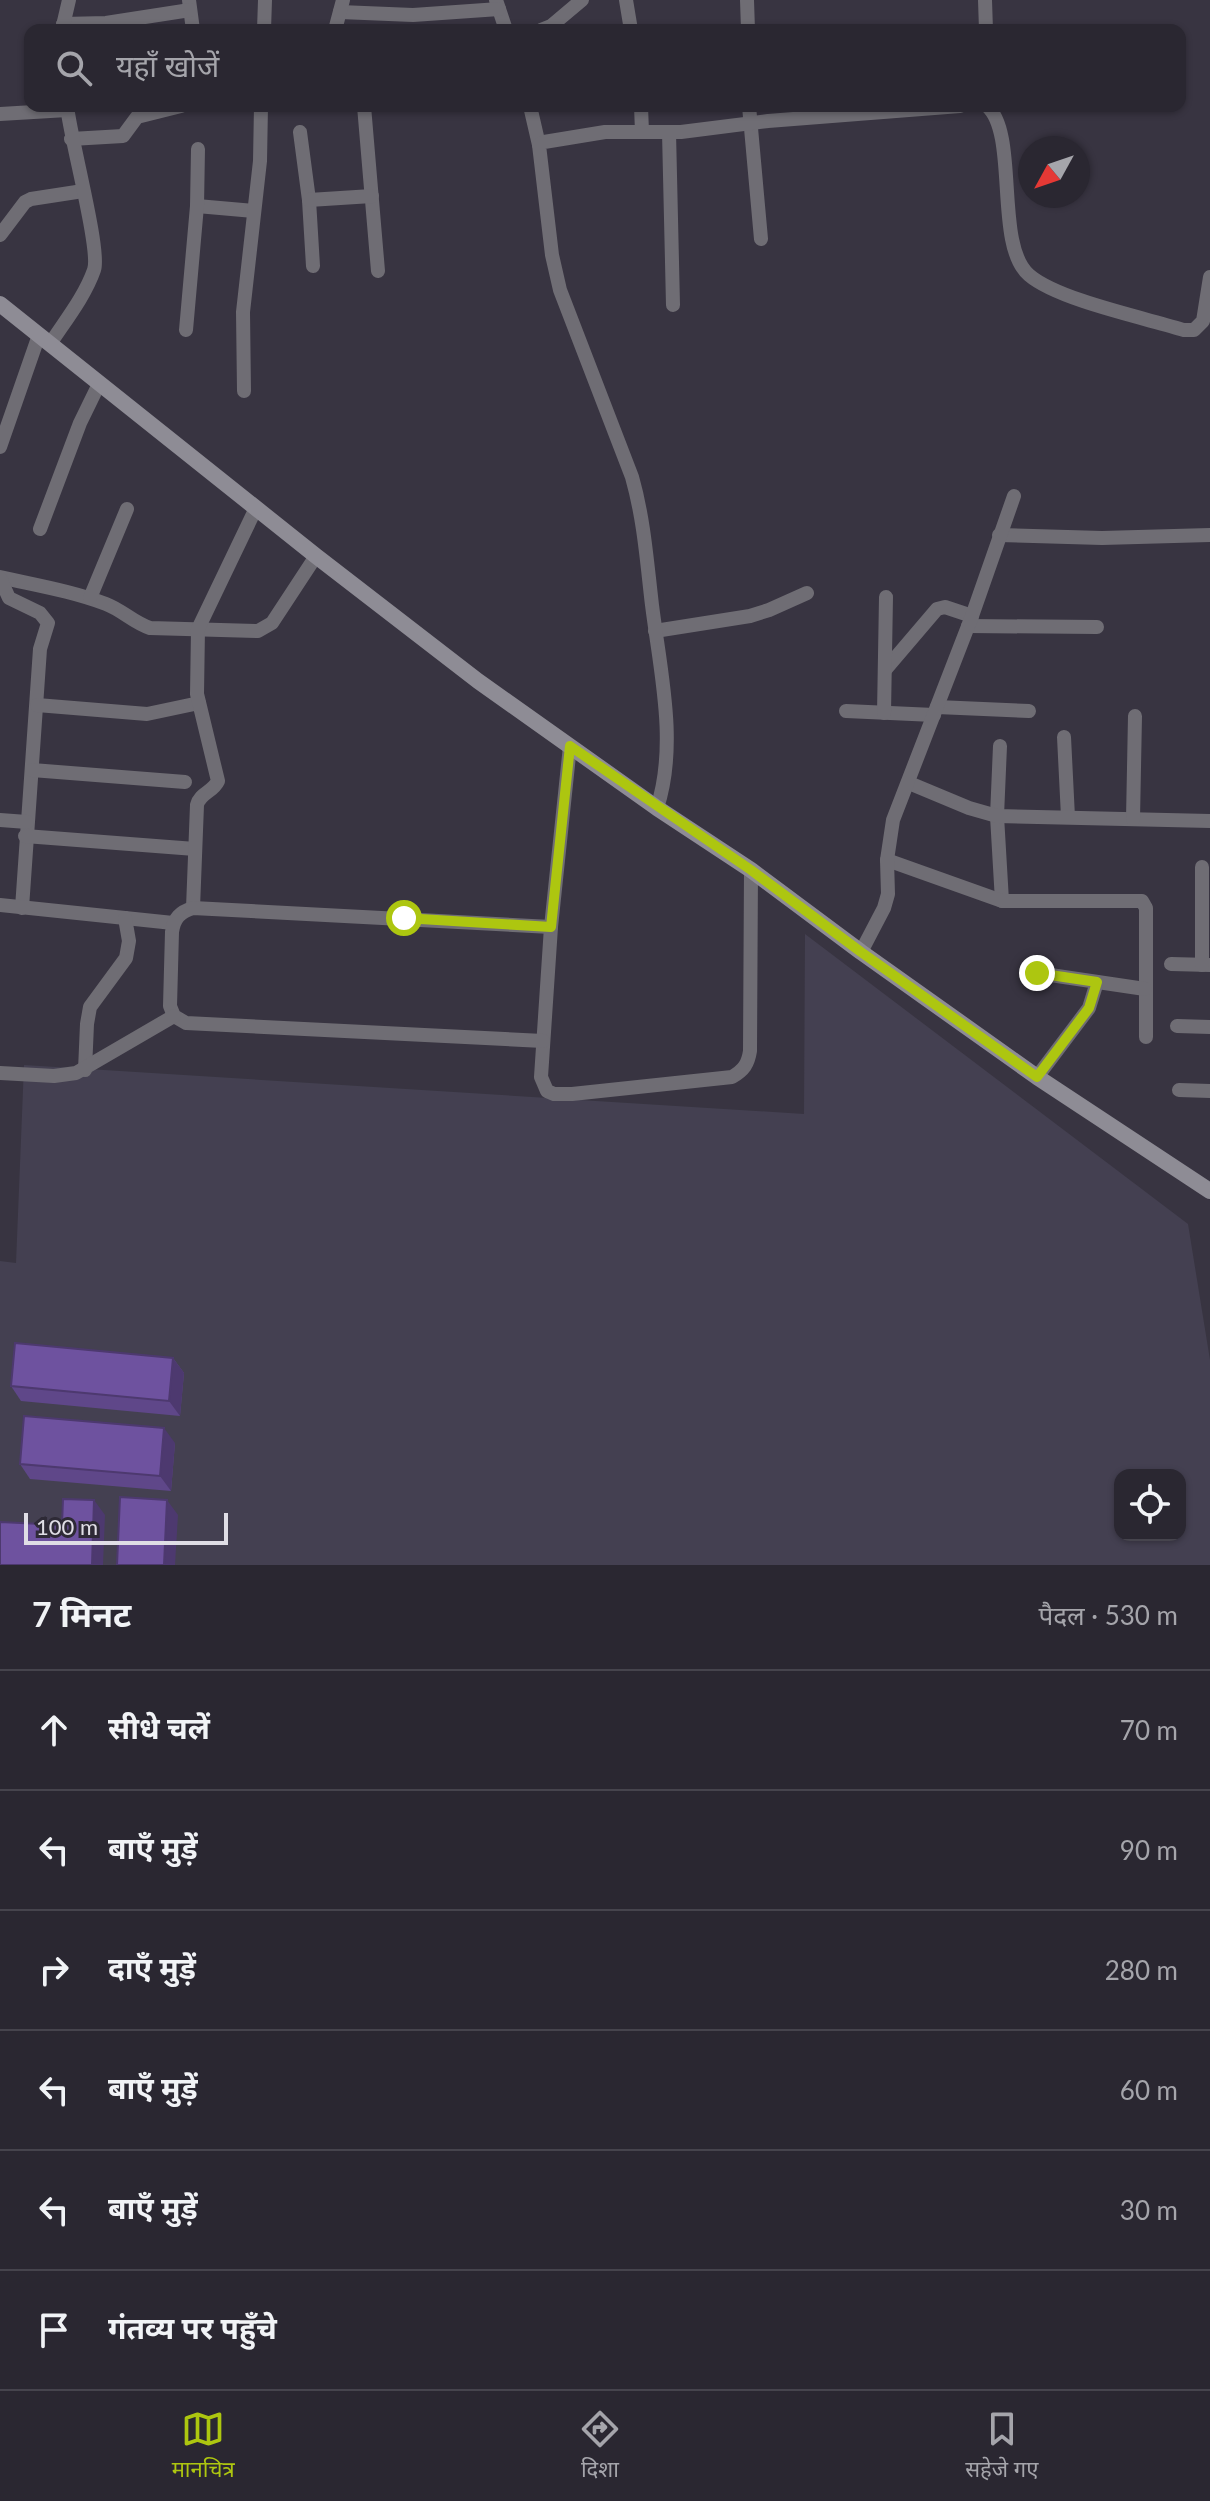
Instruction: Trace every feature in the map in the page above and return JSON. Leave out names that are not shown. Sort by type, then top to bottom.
[{"type":"main road","points":[[0,304],[478,681],[657,808],[751,870],[1037,1077],[1210,1191]]},
{"type":"street","points":[[64,24],[69,0]]},
{"type":"street","points":[[264,24],[265,0]]},
{"type":"street","points":[[552,24],[582,0]]},
{"type":"street","points":[[626,0],[630,24]]},
{"type":"street","points":[[747,0],[748,24]]},
{"type":"street","points":[[985,0],[986,24]]},
{"type":"street","points":[[342,6],[413,15],[498,4],[504,24]]},
{"type":"street","points":[[95,24],[190,5]]},
{"type":"street","points":[[0,114],[24,112]]},
{"type":"street","points":[[0,447],[44,339],[76,304],[96,265],[68,112]]},
{"type":"street","points":[[71,139],[123,136],[137,117],[157,112]]},
{"type":"street","points":[[244,391],[243,312],[260,161],[261,112]]},
{"type":"street","points":[[365,112],[378,271]]},
{"type":"street","points":[[531,112],[560,290],[591,364],[637,495],[663,701],[666,761],[657,808]]},
{"type":"street","points":[[641,112],[642,132]]},
{"type":"street","points":[[749,112],[761,239]]},
{"type":"street","points":[[539,145],[585,134],[669,132],[886,112]]},
{"type":"street","points":[[991,112],[996,119],[1004,155],[1011,231],[1022,267],[1031,277],[1080,299],[1184,330],[1194,330],[1203,321],[1210,277]]},
{"type":"street","points":[[300,132],[313,266]]},
{"type":"street","points":[[669,132],[673,305]]},
{"type":"street","points":[[186,330],[197,206],[198,149]]},
{"type":"street","points":[[0,235],[25,202],[83,191]]},
{"type":"street","points":[[309,200],[372,196]]},
{"type":"street","points":[[197,206],[254,211]]},
{"type":"street","points":[[40,529],[80,423],[99,384]]},
{"type":"street","points":[[861,952],[888,894],[887,860],[893,820],[970,621],[1014,496]]},
{"type":"street","points":[[193,908],[198,799],[218,781],[199,703],[198,629],[256,508]]},
{"type":"street","points":[[90,598],[127,509]]},
{"type":"street","points":[[999,535],[1102,538],[1210,535]]},
{"type":"street","points":[[0,577],[90,598],[118,609],[142,626],[258,631],[269,627],[316,556]]},
{"type":"street","points":[[0,577],[9,598],[40,613],[48,623],[40,649],[22,908]]},
{"type":"street","points":[[655,631],[750,616],[807,593]]},
{"type":"street","points":[[884,713],[886,597]]},
{"type":"street","points":[[885,670],[937,609],[945,607],[970,621],[1097,627]]},
{"type":"street","points":[[37,705],[147,714],[199,703]]},
{"type":"street","points":[[846,711],[1029,711]]},
{"type":"street","points":[[1133,819],[1135,716]]},
{"type":"street","points":[[1064,737],[1068,817]]},
{"type":"street","points":[[570,746],[551,927],[543,1041],[541,1077],[547,1091],[554,1094],[732,1077],[741,1072],[748,1063],[750,1051],[751,870]]},
{"type":"street","points":[[1000,746],[997,816],[1002,901]]},
{"type":"street","points":[[32,770],[185,782]]},
{"type":"street","points":[[909,783],[997,816],[1210,821]]},
{"type":"street","points":[[0,820],[26,829],[195,849]]},
{"type":"street","points":[[887,860],[1002,901],[1142,901],[1146,908],[1146,1037]]},
{"type":"street","points":[[1171,964],[1206,965],[1202,867]]},
{"type":"street","points":[[0,905],[173,923]]},
{"type":"street","points":[[543,1041],[186,1023],[174,1016],[170,1006],[173,923],[193,908],[551,927]]},
{"type":"street","points":[[85,1070],[90,1007],[126,958],[129,941],[125,918]]},
{"type":"street","points":[[1037,973],[1145,989]]},
{"type":"street","points":[[1037,1077],[1089,1008],[1097,982]]},
{"type":"street","points":[[0,1073],[68,1075],[85,1070],[174,1016]]},
{"type":"street","points":[[1177,1026],[1210,1027]]},
{"type":"street","points":[[1179,1090],[1210,1091]]},
{"type":"shaded area","points":[[805,934],[1188,1224],[1210,1360],[1210,1565],[0,1565],[0,1261],[16,1263],[24,1065],[804,1114]]},
{"type":"building","points":[[15,1343],[173,1358],[169,1401],[11,1386]]},
{"type":"building","points":[[24,1416],[164,1428],[160,1476],[20,1464]]},
{"type":"building","points":[[120,1497],[167,1500],[164,1565],[117,1565]]},
{"type":"building","points":[[63,1499],[94,1500],[92,1565],[0,1565],[0,1522],[62,1525]]},
{"type":"route","points":[[404,918],[551,927],[570,746],[751,870],[1037,1077],[1089,1008],[1097,982],[1037,973]]}]
